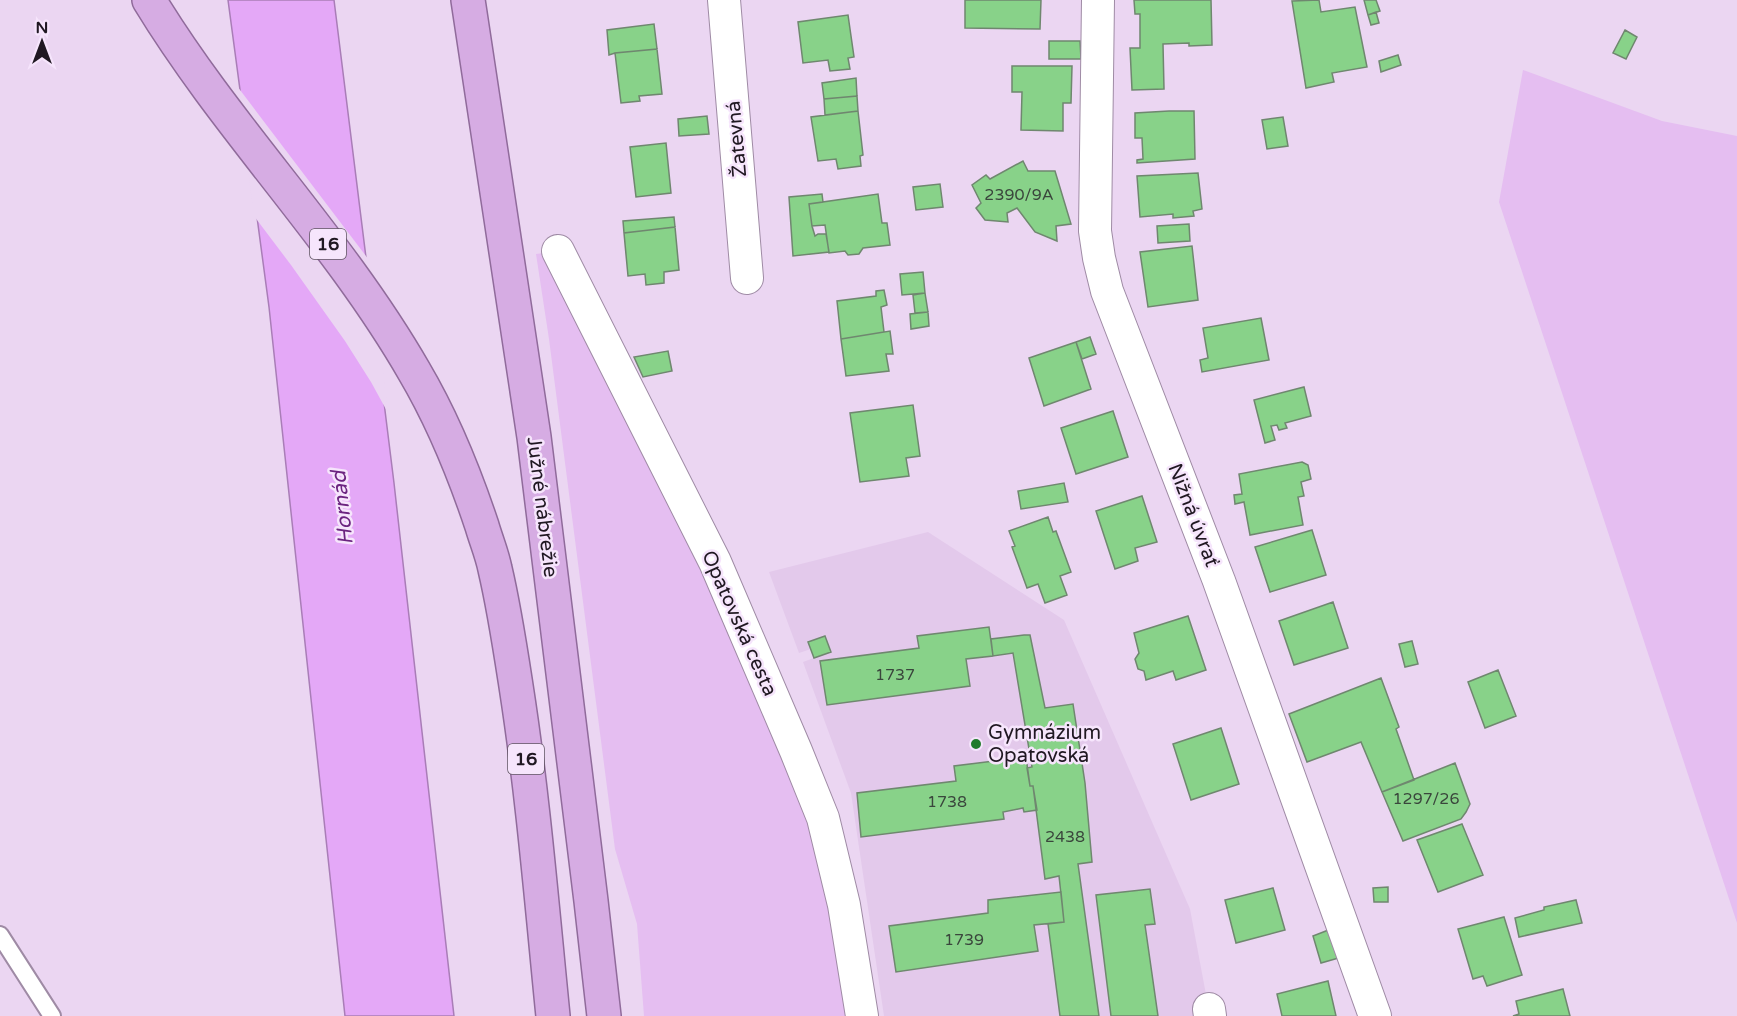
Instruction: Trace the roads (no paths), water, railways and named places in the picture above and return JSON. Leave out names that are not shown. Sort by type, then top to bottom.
[{"type":"highway","name":"16","points":[[149,0],[177,45],[336,255],[393,338],[435,410],[457,457],[495,567],[507,627],[523,729],[553,1016]]},
{"type":"highway","name":"Južné nábrežie","points":[[468,0],[534,437],[604,1016]]},
{"type":"street","name":"Žatevná","points":[[724,0],[747,278]]},
{"type":"street","name":"Nižná úvrať","points":[[1098,0],[1095,231],[1107,291],[1219,581],[1375,1016]]},
{"type":"street","name":"Opatovská cesta","points":[[558,251],[715,562],[800,760],[823,818],[844,904],[862,1016]]},
{"type":"lane","points":[[0,935],[52,1016]]},
{"type":"water","name":"Hornád","points":[[228,0],[334,0],[394,483],[454,1016],[345,1016],[269,307]]},
{"type":"place","name":"Gymnázium Opatovská","points":[[976,744]]}]
